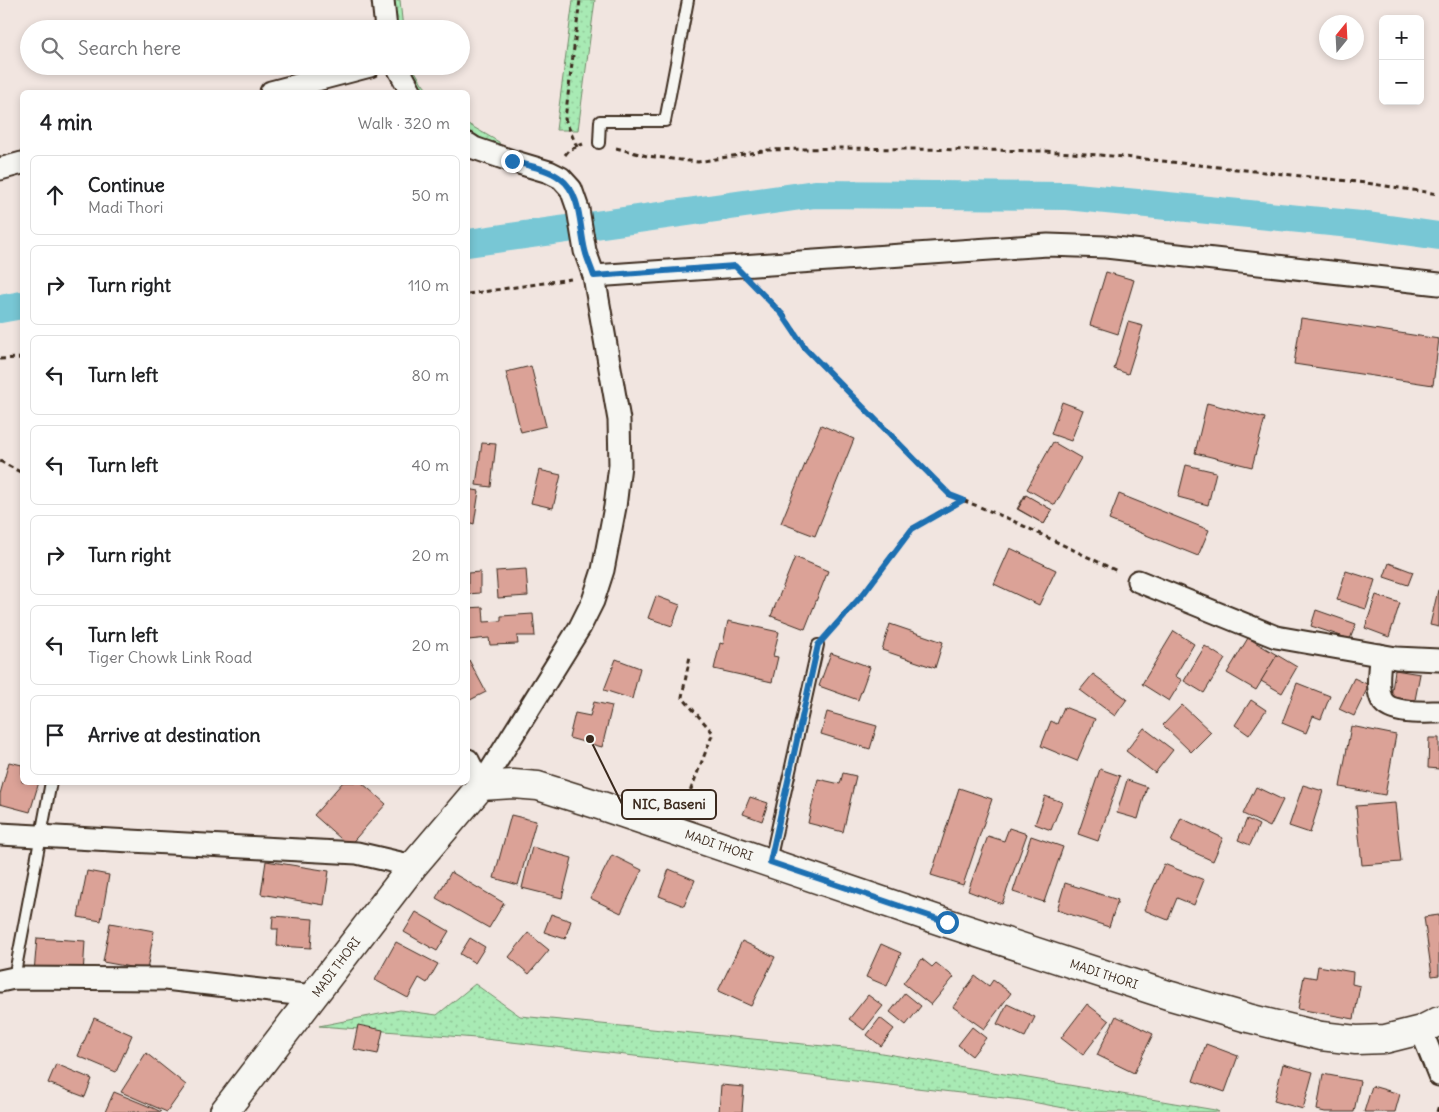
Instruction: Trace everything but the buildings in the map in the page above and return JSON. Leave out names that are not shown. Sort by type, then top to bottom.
[{"type":"main road","name":"MADI THORI","points":[[224,1112],[413,866],[481,786],[513,784],[538,786],[1162,993],[1248,1018],[1321,1036],[1356,1040],[1385,1039],[1430,1026]]},
{"type":"street","points":[[383,0],[385,20]]},
{"type":"street","points":[[279,90],[336,75]]},
{"type":"street","points":[[402,75],[410,90]]},
{"type":"street","points":[[470,145],[505,159],[549,172],[561,178],[571,189],[578,209],[585,251],[594,276],[619,420],[620,456],[615,507],[603,570],[593,601],[580,627],[481,786]]},
{"type":"street","points":[[0,169],[20,164]]},
{"type":"street","points":[[594,276],[1048,245],[1106,247],[1439,284]]},
{"type":"street","points":[[1138,580],[1276,637],[1396,658],[1439,660]]},
{"type":"street","points":[[1380,655],[1381,700],[1388,707],[1405,711],[1439,712]]},
{"type":"street","points":[[470,764],[481,786]]},
{"type":"street","points":[[0,834],[357,852],[413,866]]},
{"type":"street","points":[[7,979],[165,980],[313,996]]},
{"type":"street","points":[[1430,1026],[1439,1075]]},
{"type":"lane","points":[[599,144],[600,121],[665,121],[688,0]]},
{"type":"lane","points":[[770,862],[818,645]]},
{"type":"lane","points":[[7,979],[41,836],[50,785]]},
{"type":"path","points":[[576,147],[565,119],[580,0]]},
{"type":"path","points":[[549,172],[570,150],[583,144],[599,144],[647,156],[698,162],[768,150],[840,148],[1045,151],[1125,157],[1366,183],[1439,194]]},
{"type":"path","points":[[735,266],[782,314],[805,348],[950,495],[1007,518],[1138,580]]},
{"type":"path","points":[[470,294],[594,276]]},
{"type":"path","points":[[0,359],[20,358]]},
{"type":"path","points":[[0,461],[20,472]]},
{"type":"path","points":[[818,645],[864,593],[912,529],[963,500]]},
{"type":"path","points":[[675,830],[712,733],[682,697],[690,656]]},
{"type":"path","points":[[1437,1112],[1439,1105]]},
{"type":"green space","points":[[391,0],[400,0],[402,20],[394,20]]},
{"type":"green space","points":[[573,0],[595,0],[578,130],[556,130]]},
{"type":"green space","points":[[410,75],[417,75],[427,90],[421,90]]},
{"type":"green space","points":[[470,125],[499,142],[500,148],[470,132]]},
{"type":"green space","points":[[475,984],[520,1016],[864,1050],[1219,1112],[1085,1112],[1022,1100],[476,1038],[319,1026],[400,1010],[437,1015]]},
{"type":"waterway","points":[[470,243],[815,194],[1066,196],[1361,225],[1439,236]]},
{"type":"waterway","points":[[0,309],[20,305]]},
{"type":"place","name":"NIC, Baseni","points":[[590,739]]},
{"type":"route","points":[[512,161],[549,172],[561,178],[571,189],[578,209],[585,251],[594,276],[735,266],[782,314],[805,348],[950,495],[963,500],[912,529],[864,593],[818,645],[770,862],[947,922]]}]
